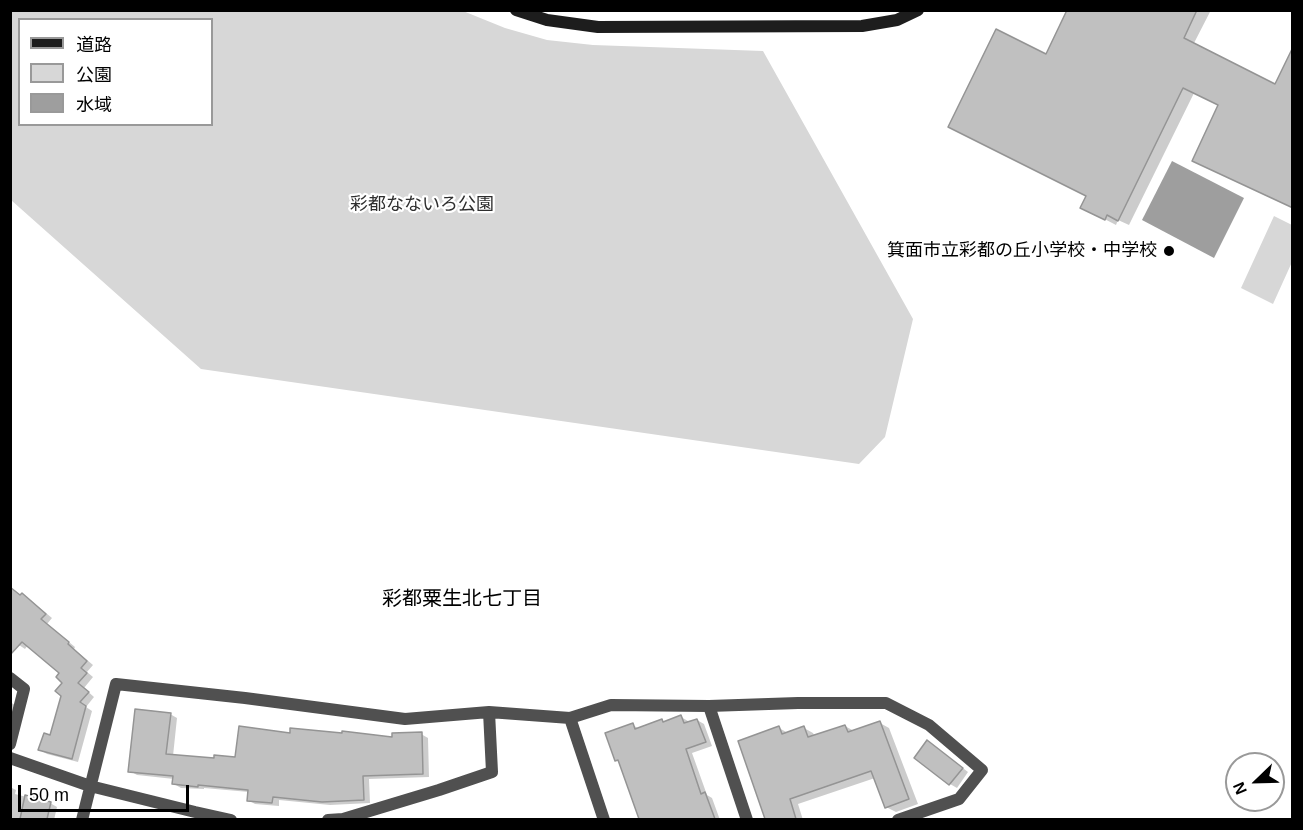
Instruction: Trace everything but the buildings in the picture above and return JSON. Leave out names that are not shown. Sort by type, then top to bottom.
[{"type":"street","points":[[516,10],[547,20],[597,27],[655,27],[862,26],[897,20],[918,10]]},
{"type":"street","points":[[10,678],[24,689],[10,744]]},
{"type":"street","points":[[82,819],[116,684],[405,719],[489,712],[570,718],[611,705],[886,703],[929,725],[982,770],[959,800],[898,819]]},
{"type":"street","points":[[709,706],[747,819]]},
{"type":"street","points":[[328,819],[343,819],[492,772],[489,712]]},
{"type":"street","points":[[570,718],[604,819]]},
{"type":"street","points":[[10,758],[90,786],[231,819]]},
{"type":"green space","name":"彩都なないろ公園","points":[[11,10],[463,11],[505,28],[547,40],[593,45],[763,51],[913,319],[885,437],[859,464],[201,369],[11,200]]},
{"type":"green space","points":[[1274,216],[1292,225],[1292,262],[1273,304],[1241,288]]},
{"type":"water","points":[[1172,161],[1244,198],[1214,258],[1142,220]]},
{"type":"place","name":"箕面市立彩都の丘小学校・中学校","points":[[1169,251]]},
{"type":"district","name":"彩都粟生北七丁目","points":[[462,599]]}]
